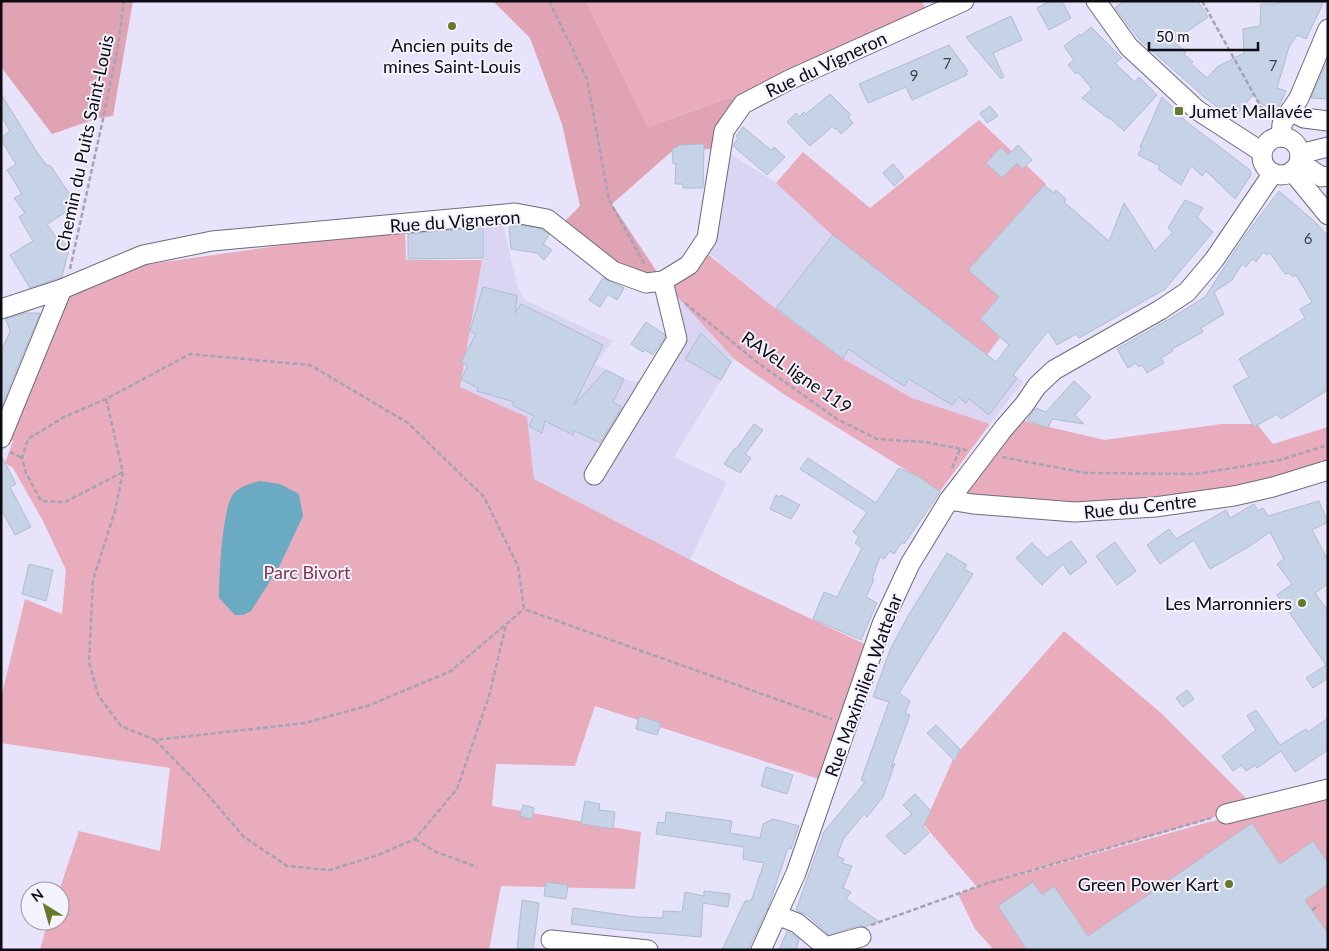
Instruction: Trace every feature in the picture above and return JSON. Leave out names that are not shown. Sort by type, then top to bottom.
[{"type":"street","name":"Rue du Vigneron","points":[[1,309],[63,288],[143,255],[212,241],[515,213],[547,219],[613,271],[646,282],[663,281],[690,265],[707,238],[724,131],[743,104],[789,80],[964,1]]},
{"type":"street","points":[[1096,1],[1130,47],[1197,110],[1262,152]]},
{"type":"street","points":[[1328,29],[1299,98],[1285,124],[1262,152],[1262,161],[1273,173],[1283,175],[1297,162],[1328,147]]},
{"type":"street","points":[[1285,124],[1304,118],[1328,121]]},
{"type":"street","points":[[1285,124],[1289,138],[1296,144],[1297,162],[1328,215]]},
{"type":"street","points":[[1297,162],[1322,177],[1328,176]]},
{"type":"street","name":"Rue Maximilien Wattelar","points":[[761,950],[796,873],[882,624],[910,564],[949,500],[1037,386],[1054,370],[1188,292],[1214,260],[1273,173]]},
{"type":"street","points":[[594,475],[677,339],[663,281]]},
{"type":"street","points":[[5,445],[63,288]]},
{"type":"street","name":"Rue du Centre","points":[[949,500],[973,504],[1075,512],[1156,507],[1234,496],[1273,488],[1328,470]]},
{"type":"street","points":[[1226,814],[1328,789]]},
{"type":"street","points":[[777,915],[797,923],[826,947],[861,937]]},
{"type":"street","points":[[551,940],[648,950]]},
{"type":"path","name":"Chemin du Puits Saint-Louis","points":[[63,288],[74,253],[104,119],[118,46],[124,1]]},
{"type":"path","points":[[550,1],[587,79],[609,200],[648,271],[663,281]]},
{"type":"path","points":[[1202,1],[1261,107],[1285,124]]},
{"type":"path","name":"RAVeL ligne 119","points":[[683,301],[758,363],[837,419],[877,438],[925,442],[970,451]]},
{"type":"path","points":[[123,472],[65,502],[41,501],[26,473],[22,458],[28,439],[64,416],[106,400],[190,354],[310,365],[408,423],[484,497],[518,566],[524,609]]},
{"type":"path","points":[[106,400],[123,472],[114,511],[93,580],[89,662],[98,694],[121,726],[155,740],[202,788],[244,837],[287,866],[330,870],[378,855],[415,838],[457,789],[489,696],[507,624]]},
{"type":"path","points":[[5,445],[22,458]]},
{"type":"path","points":[[999,456],[1086,473],[1196,474],[1280,460],[1328,445]]},
{"type":"path","points":[[155,740],[304,723],[370,705],[451,671],[524,609]]},
{"type":"path","points":[[524,609],[848,724]]},
{"type":"path","points":[[861,937],[860,929],[985,884],[1226,814]]},
{"type":"path","points":[[415,838],[436,852],[477,866]]},
{"type":"path","points":[[1312,910],[1319,905]]},
{"type":"shaded area","points":[[1,1],[133,1],[113,116],[99,118],[52,134],[1,67]]},
{"type":"shaded area","points":[[493,1],[586,1],[648,127],[729,98],[743,104],[721,148],[671,152],[612,204],[663,281],[623,274],[558,228],[580,206],[562,124],[530,38]]},
{"type":"shaded area","points":[[721,148],[776,183],[832,235],[1023,382],[990,424],[912,398],[842,358],[776,309],[706,251]]},
{"type":"shaded area","points":[[502,219],[518,289],[525,300],[613,341],[595,364],[629,381],[651,382],[677,339],[663,281],[734,359],[674,457],[727,482],[690,560],[534,479],[527,417],[460,387],[482,260],[483,227]]},
{"type":"green space","points":[[586,1],[922,1],[929,17],[743,104],[729,98],[648,127]]},
{"type":"green space","points":[[979,120],[1046,184],[969,269],[1019,313],[987,355],[832,235],[776,183],[803,152],[870,208]]},
{"type":"green space","name":"Parc Bivort","points":[[405,228],[406,260],[482,260],[460,387],[527,417],[534,479],[739,585],[869,646],[828,782],[595,706],[575,766],[496,764],[492,806],[641,832],[635,889],[501,886],[489,950],[40,950],[45,931],[70,931],[70,881],[62,881],[79,831],[160,851],[170,768],[1,743],[1,698],[25,599],[62,614],[66,570],[43,521],[13,468],[5,463],[13,441],[9,439],[68,294],[143,265]]},
{"type":"green space","points":[[705,252],[776,309],[842,358],[912,398],[990,424],[940,491],[785,395],[734,359],[663,281]]},
{"type":"green space","points":[[1012,418],[1104,440],[1222,424],[1257,424],[1273,444],[1328,427],[1328,468],[1133,508],[949,500]]},
{"type":"green space","points":[[1064,631],[1161,713],[1248,800],[1210,819],[986,884],[1328,789],[1328,950],[994,950],[975,929],[958,894],[977,887],[924,825],[954,757]]},
{"type":"water","points":[[260,481],[280,484],[299,494],[303,516],[279,567],[251,611],[243,615],[235,615],[219,598],[224,525],[231,499],[235,492],[244,486]]},
{"type":"building","points":[[1050,1],[1062,1],[1071,18],[1049,30],[1037,8]]},
{"type":"building","points":[[1124,1],[1198,1],[1208,17],[1173,41],[1186,52],[1184,54],[1193,62],[1191,64],[1207,78],[1217,67],[1244,53],[1243,29],[1260,26],[1261,4],[1278,4],[1278,1],[1324,1],[1306,39],[1297,35],[1289,47],[1277,88],[1286,91],[1276,113],[1259,102],[1254,94],[1235,116],[1230,117],[1203,96],[1140,40],[1115,8]]},
{"type":"building","points":[[1011,16],[1022,40],[993,53],[1004,77],[1001,79],[966,37]]},
{"type":"building","points":[[1091,27],[1122,58],[1115,63],[1135,82],[1139,77],[1157,95],[1124,131],[1110,118],[1082,98],[1092,89],[1078,72],[1076,74],[1068,65],[1074,60],[1064,46],[1080,34],[1081,36]]},
{"type":"building","points":[[949,45],[968,71],[966,72],[967,75],[912,100],[906,87],[868,103],[859,84]]},
{"type":"building","points":[[1328,59],[1328,99],[1311,98]]},
{"type":"building","points":[[1,94],[35,149],[47,166],[50,165],[77,205],[47,224],[59,242],[62,240],[69,249],[62,277],[30,288],[10,255],[33,241],[19,217],[25,213],[14,198],[22,194],[7,170],[16,164],[1,140],[10,131],[1,116]]},
{"type":"building","points":[[830,94],[851,115],[848,117],[853,123],[841,134],[833,126],[810,146],[787,122],[796,113],[799,117],[804,112],[806,114]]},
{"type":"building","points":[[1162,97],[1188,123],[1250,170],[1251,175],[1235,199],[1206,171],[1202,176],[1191,166],[1181,185],[1158,169],[1160,166],[1138,155]]},
{"type":"building","points":[[990,106],[998,116],[987,123],[980,113]]},
{"type":"building","points":[[743,127],[771,150],[774,147],[785,157],[767,175],[733,146],[738,138],[736,136]]},
{"type":"building","points":[[704,144],[703,188],[683,188],[683,184],[675,184],[676,163],[673,164],[672,149],[680,145]]},
{"type":"building","points":[[1018,145],[1032,160],[1022,169],[1017,163],[1002,178],[986,163],[1001,147],[1008,155]]},
{"type":"building","points":[[893,164],[904,177],[894,186],[883,173]]},
{"type":"building","points":[[1044,185],[1054,193],[1056,190],[1066,199],[1064,202],[1109,241],[1124,203],[1155,251],[1173,232],[1168,228],[1185,200],[1203,208],[1197,217],[1213,232],[1165,289],[1079,338],[1076,334],[1057,345],[1048,331],[1013,375],[1017,378],[989,415],[969,399],[966,403],[959,397],[952,405],[909,379],[904,386],[849,349],[843,359],[776,308],[833,235],[996,362],[1009,345],[980,319],[999,297],[968,270]]},
{"type":"building","points":[[1279,191],[1328,236],[1328,390],[1281,419],[1277,414],[1254,427],[1233,386],[1249,377],[1239,359],[1305,318],[1300,309],[1312,302],[1296,275],[1293,277],[1289,273],[1285,274],[1270,253],[1267,255],[1263,252],[1256,262],[1252,259],[1246,267],[1242,264],[1232,280],[1214,292],[1224,314],[1201,328],[1203,332],[1172,349],[1173,351],[1161,358],[1164,363],[1147,373],[1142,365],[1139,367],[1136,363],[1128,368],[1117,349],[1205,297],[1244,237]]},
{"type":"building","points":[[520,225],[542,229],[549,235],[543,244],[552,250],[544,260],[537,253],[511,249],[509,227]]},
{"type":"building","points":[[483,227],[483,258],[408,259],[408,234]]},
{"type":"building","points":[[603,278],[624,288],[617,300],[608,294],[600,307],[589,300]]},
{"type":"building","points":[[483,287],[517,296],[515,313],[521,304],[603,345],[574,405],[606,370],[624,379],[613,402],[622,407],[600,443],[575,431],[573,435],[545,421],[542,433],[529,426],[534,416],[512,405],[514,402],[477,391],[478,388],[461,379],[468,366],[461,362],[476,334],[470,331]]},
{"type":"building","points":[[25,313],[40,313],[1,408],[1,352],[10,331],[6,319]]},
{"type":"building","points":[[646,322],[664,334],[665,337],[653,355],[645,350],[643,352],[631,344]]},
{"type":"building","points":[[701,333],[731,362],[721,380],[685,359]]},
{"type":"building","points":[[1074,381],[1091,397],[1075,415],[1084,424],[1052,419],[1048,428],[1027,420],[1036,408],[1046,412]]},
{"type":"building","points":[[754,424],[763,430],[745,454],[751,458],[740,473],[724,464]]},
{"type":"building","points":[[1,455],[16,484],[10,487],[31,527],[15,535],[1,509]]},
{"type":"building","points":[[808,458],[876,503],[899,468],[921,478],[940,492],[904,544],[902,542],[894,554],[890,551],[884,559],[880,557],[872,579],[874,580],[866,597],[877,603],[861,640],[813,619],[824,592],[837,597],[862,548],[855,543],[859,537],[853,532],[867,512],[800,469]]},
{"type":"building","points":[[776,495],[780,497],[781,495],[800,505],[791,519],[770,509]]},
{"type":"building","points":[[1319,501],[1328,522],[1312,530],[1328,560],[1328,584],[1315,593],[1328,611],[1328,678],[1313,688],[1306,678],[1326,665],[1277,595],[1292,584],[1277,564],[1284,559],[1270,532],[1210,569],[1194,540],[1160,564],[1147,545],[1169,529],[1176,539],[1226,510],[1230,518],[1254,504],[1258,511],[1263,508],[1268,516]]},
{"type":"building","points":[[1071,541],[1087,562],[1070,575],[1063,564],[1042,585],[1016,558],[1032,543],[1047,558]]},
{"type":"building","points":[[1115,542],[1136,571],[1117,585],[1096,556]]},
{"type":"building","points":[[947,553],[967,565],[964,569],[973,574],[899,693],[910,701],[905,713],[910,715],[891,767],[895,763],[883,797],[867,817],[864,814],[844,838],[837,856],[844,859],[842,863],[852,866],[843,888],[851,892],[846,899],[878,921],[865,927],[858,926],[829,935],[807,915],[796,910],[824,832],[865,782],[861,780],[889,702],[873,697],[890,650],[908,616]]},
{"type":"building","points":[[29,564],[53,570],[46,601],[22,594]]},
{"type":"building","points":[[1187,690],[1194,699],[1183,707],[1176,698]]},
{"type":"building","points":[[1256,710],[1280,745],[1306,729],[1308,732],[1328,718],[1328,750],[1295,772],[1281,751],[1257,768],[1255,765],[1246,771],[1241,765],[1233,771],[1222,756],[1256,730],[1247,716]]},
{"type":"building","points":[[639,716],[661,723],[657,735],[636,729]]},
{"type":"building","points":[[936,725],[960,749],[955,761],[927,733]]},
{"type":"building","points":[[766,767],[793,775],[787,794],[761,786]]},
{"type":"building","points":[[915,794],[931,811],[923,827],[929,833],[905,855],[886,836],[912,814],[903,805]]},
{"type":"building","points":[[585,801],[600,804],[599,810],[615,812],[613,829],[581,824]]},
{"type":"building","points":[[523,805],[534,808],[532,819],[520,816]]},
{"type":"building","points":[[666,812],[732,821],[730,833],[760,838],[763,824],[773,819],[799,826],[791,849],[788,848],[769,905],[748,950],[722,950],[745,901],[751,901],[764,863],[743,859],[744,847],[656,834],[658,822],[665,823]]},
{"type":"building","name":"Green Power Kart","points":[[1252,823],[1280,864],[1313,841],[1328,863],[1328,884],[1305,900],[1328,933],[1328,950],[1027,950],[998,906],[1033,882],[1042,895],[1054,886],[1088,936]]},
{"type":"building","points":[[546,882],[568,885],[566,899],[544,896]]},
{"type":"building","points":[[704,891],[730,894],[728,907],[703,903],[701,937],[571,924],[573,908],[636,917],[663,918],[663,911],[682,912],[685,892],[704,896]]},
{"type":"building","points":[[522,900],[539,903],[533,950],[517,950]]},
{"type":"building","points":[[787,931],[799,939],[796,950],[779,950]]},
{"type":"place","name":"Ancien puits de mines Saint-Louis","points":[[452,26]]},
{"type":"place","name":"Jumet Mallavée","points":[[1179,111]]},
{"type":"place","name":"Les Marronniers","points":[[1302,603]]},
{"type":"place","name":"Green Power Kart","points":[[1229,884]]}]
